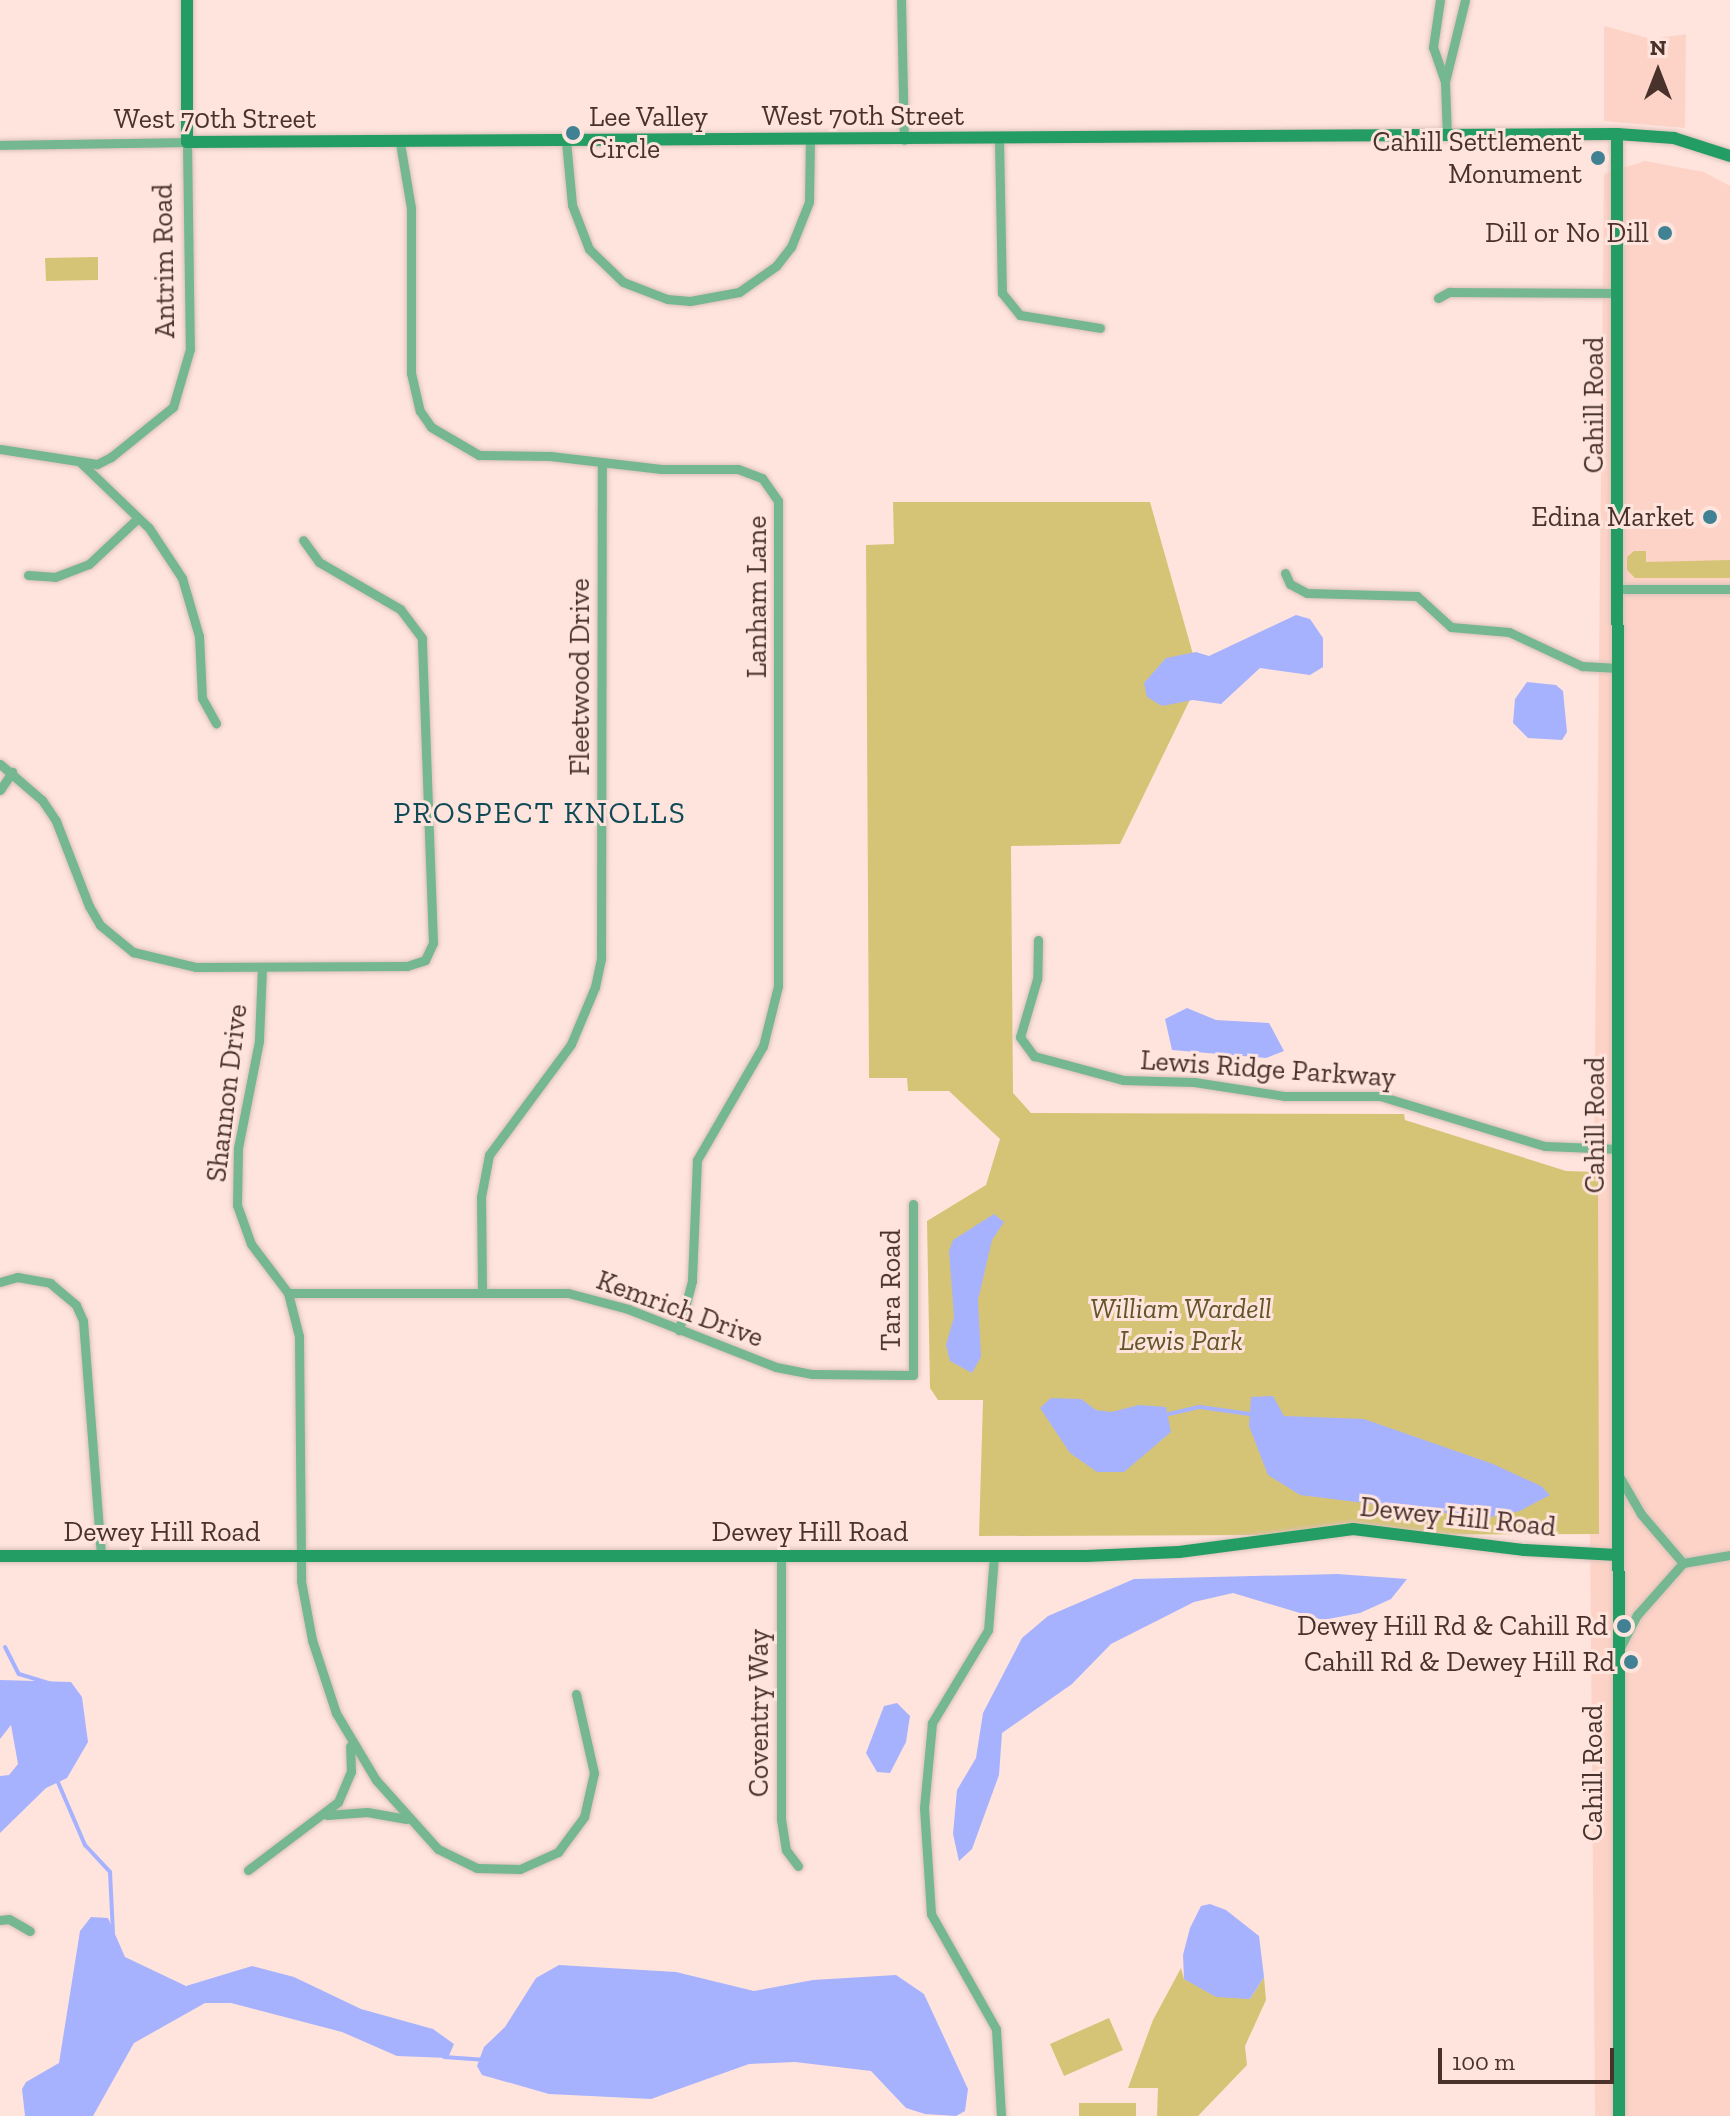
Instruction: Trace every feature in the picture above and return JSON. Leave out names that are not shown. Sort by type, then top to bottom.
[{"type":"street","name":"Antrim Road","points":[[80,462],[97,464],[125,448],[159,423],[182,388],[190,349],[187,0]]},
{"type":"street","points":[[901,0],[904,140]]},
{"type":"street","points":[[1440,0],[1433,47],[1445,82]]},
{"type":"street","points":[[1447,136],[1445,82],[1465,0]]},
{"type":"street","name":"West 70th Street","points":[[0,145],[1617,134],[1674,138],[1728,157]]},
{"type":"street","name":"Cahill Road","points":[[1617,134],[1619,1149],[1616,1656],[1619,2116]]},
{"type":"street","points":[[566,141],[572,205],[589,249],[623,282],[667,299],[690,301],[739,292],[776,266],[791,247],[809,202],[810,140]]},
{"type":"street","points":[[999,140],[1002,293],[1020,315],[1100,328]]},
{"type":"street","name":"Lanham Lane","points":[[400,143],[411,216],[411,373],[420,411],[445,438],[479,455],[738,469],[762,478],[778,501],[778,986],[763,1046],[697,1160],[692,1281],[679,1330]]},
{"type":"street","points":[[1438,298],[1449,292],[1618,293]]},
{"type":"street","points":[[0,449],[80,462],[138,518],[167,552],[188,592],[199,636],[202,698],[216,723]]},
{"type":"street","name":"Fleetwood Drive","points":[[482,1290],[481,1197],[489,1155],[571,1044],[595,987],[601,958],[602,463]]},
{"type":"street","points":[[28,575],[55,577],[89,564],[138,518]]},
{"type":"street","name":"Shannon Drive","points":[[303,540],[319,562],[400,609],[422,638],[433,943],[425,960],[407,966],[262,968],[259,1041],[238,1148],[237,1205],[251,1244],[288,1293],[302,1364],[300,1556],[312,1640],[349,1739],[408,1820],[438,1849],[477,1868],[520,1869],[558,1852],[584,1817],[594,1773],[576,1694]]},
{"type":"street","points":[[1285,573],[1290,584],[1307,593],[1417,596],[1451,627],[1509,632],[1582,666],[1618,668]]},
{"type":"street","points":[[1619,589],[1730,589]]},
{"type":"street","points":[[0,764],[12,772],[56,821],[89,906],[115,940],[143,957],[175,966],[262,968]]},
{"type":"street","points":[[0,790],[12,772]]},
{"type":"street","name":"Lewis Ridge Parkway","points":[[1038,940],[1037,979],[1020,1037],[1034,1056],[1123,1080],[1194,1082],[1284,1096],[1380,1096],[1545,1146],[1619,1149]]},
{"type":"street","name":"Tara Road","points":[[913,1204],[913,1375]]},
{"type":"street","points":[[0,1282],[17,1277],[50,1283],[76,1305],[83,1321],[101,1556]]},
{"type":"street","name":"Kemrich Drive","points":[[288,1293],[482,1290],[599,1299],[776,1367],[825,1374],[913,1375]]},
{"type":"street","points":[[1616,1471],[1641,1514],[1683,1563]]},
{"type":"street","name":"Dewey Hill Road","points":[[0,1556],[994,1556],[1179,1552],[1353,1529],[1525,1550],[1617,1555]]},
{"type":"street","points":[[1616,1656],[1637,1615],[1683,1563],[1730,1555]]},
{"type":"street","points":[[994,1556],[988,1630],[932,1723],[924,1808],[931,1914],[996,2029],[1001,2116]]},
{"type":"street","name":"Coventry Way","points":[[781,1557],[781,1819],[786,1850],[798,1866]]},
{"type":"street","points":[[248,1870],[327,1815],[351,1772],[349,1739]]},
{"type":"street","points":[[327,1815],[367,1812],[408,1820]]},
{"type":"street","points":[[0,1920],[9,1919],[30,1931]]},
{"type":"shaded area","points":[[1604,26],[1652,39],[1686,34],[1685,128],[1604,121]]},
{"type":"shaded area","points":[[1645,161],[1704,172],[1730,186],[1730,2116],[1595,2116],[1590,1534],[1604,174]]},
{"type":"green space","points":[[98,257],[98,280],[46,281],[45,258]]},
{"type":"green space","name":"William Wardell Lewis Park","points":[[893,502],[1150,502],[1200,679],[1120,844],[1011,846],[1013,1093],[1031,1113],[1404,1114],[1405,1120],[1566,1171],[1598,1172],[1599,1534],[979,1536],[983,1400],[938,1400],[930,1388],[927,1221],[986,1185],[1000,1139],[949,1091],[908,1091],[907,1078],[869,1078],[866,545],[894,544]]},
{"type":"green space","points":[[1634,551],[1646,551],[1646,562],[1730,560],[1730,578],[1635,578],[1627,570],[1627,557]]},
{"type":"green space","points":[[1181,1968],[1184,1979],[1250,1999],[1264,1977],[1266,2000],[1245,2046],[1247,2065],[1198,2116],[1157,2116],[1158,2088],[1128,2088],[1153,2020]]},
{"type":"green space","points":[[1109,2018],[1123,2050],[1064,2076],[1050,2044]]},
{"type":"green space","points":[[1079,2103],[1136,2103],[1136,2116],[1079,2116]]},
{"type":"water","points":[[1296,615],[1310,619],[1323,638],[1323,667],[1310,675],[1260,668],[1221,704],[1193,700],[1162,706],[1147,697],[1144,683],[1166,658],[1196,652],[1209,656]]},
{"type":"water","points":[[1527,682],[1556,685],[1563,691],[1567,732],[1562,740],[1528,738],[1513,723],[1515,699]]},
{"type":"water","points":[[1187,1008],[1216,1020],[1269,1023],[1284,1051],[1266,1058],[1172,1050],[1165,1019]]},
{"type":"water","points":[[994,1214],[1004,1222],[992,1240],[978,1300],[981,1357],[972,1373],[950,1361],[946,1345],[954,1317],[949,1251],[953,1240]]},
{"type":"water","points":[[1273,1396],[1284,1416],[1364,1419],[1493,1464],[1541,1486],[1550,1495],[1520,1511],[1486,1518],[1300,1495],[1268,1475],[1249,1426],[1251,1397]]},
{"type":"water","points":[[1051,1398],[1081,1399],[1096,1410],[1111,1412],[1139,1405],[1166,1407],[1171,1432],[1124,1472],[1097,1472],[1070,1453],[1040,1408]]},
{"type":"water","points":[[1337,1574],[1407,1579],[1391,1599],[1360,1613],[1323,1620],[1233,1593],[1194,1602],[1111,1644],[1072,1684],[1002,1733],[999,1775],[972,1849],[959,1861],[953,1834],[957,1790],[976,1758],[983,1713],[1022,1638],[1048,1616],[1134,1579]]},
{"type":"water","points":[[0,1680],[71,1682],[82,1697],[88,1742],[67,1778],[46,1788],[0,1833],[0,1776],[9,1775],[18,1764],[11,1725],[0,1739]]},
{"type":"water","points":[[897,1703],[910,1716],[906,1742],[890,1773],[877,1772],[866,1753],[884,1706]]},
{"type":"water","points":[[1210,1904],[1226,1910],[1259,1936],[1264,1977],[1250,1999],[1216,1997],[1184,1979],[1183,1955],[1190,1928],[1201,1906]]},
{"type":"water","points":[[91,1917],[108,1918],[125,1957],[186,1986],[252,1966],[294,1977],[361,2009],[433,2029],[454,2044],[448,2058],[397,2056],[342,2032],[231,2003],[205,2003],[134,2043],[93,2116],[25,2116],[22,2089],[26,2082],[59,2063],[80,1931]]},
{"type":"water","points":[[559,1965],[676,1972],[754,1991],[813,1980],[896,1975],[924,1994],[968,2089],[965,2111],[956,2116],[925,2114],[906,2108],[871,2071],[795,2062],[749,2064],[651,2099],[549,2094],[482,2075],[477,2066],[484,2047],[505,2027],[536,1978]]},
{"type":"waterway","points":[[1169,1414],[1200,1407],[1250,1414]]},
{"type":"waterway","points":[[5,1647],[19,1674],[51,1684]]},
{"type":"waterway","points":[[57,1780],[85,1845],[110,1872],[113,1933]]},
{"type":"waterway","points":[[444,2057],[483,2060]]},
{"type":"place","name":"Lee Valley Circle","points":[[573,133]]},
{"type":"place","name":"Cahill Settlement Monument","points":[[1598,158]]},
{"type":"place","name":"Dill or No Dill","points":[[1665,233]]},
{"type":"place","name":"Edina Market","points":[[1710,517]]},
{"type":"place","name":"Dewey Hill Rd & Cahill Rd","points":[[1624,1626]]},
{"type":"place","name":"Cahill Rd & Dewey Hill Rd","points":[[1631,1662]]},
{"type":"district","name":"PROSPECT KNOLLS","points":[[540,813]]}]
